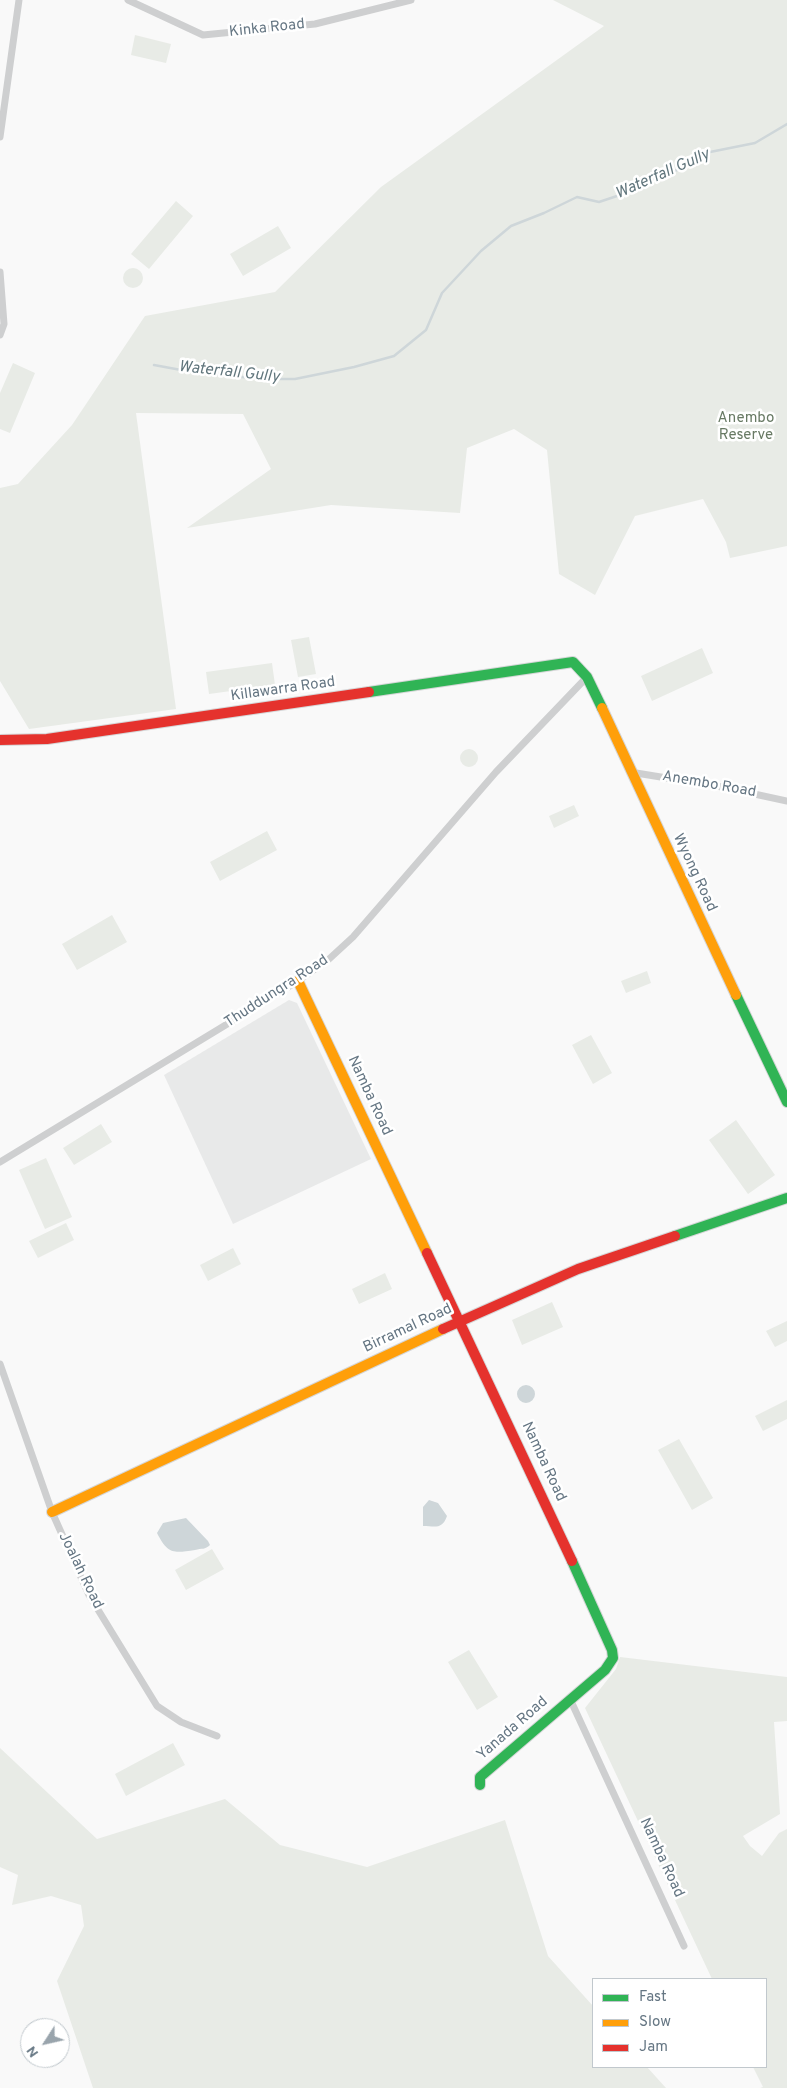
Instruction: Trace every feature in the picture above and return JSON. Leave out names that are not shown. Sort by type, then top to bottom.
[{"type":"street","points":[[0,137],[19,0]]},
{"type":"street","name":"Kinka Road","points":[[128,0],[203,35],[315,24],[411,0]]},
{"type":"street","points":[[0,272],[4,324],[0,335]]},
{"type":"street","name":"Wyong Road","points":[[569,662],[578,666],[587,677],[630,772],[787,1102]]},
{"type":"street","name":"Killawarra Road","points":[[0,740],[47,739],[569,662]]},
{"type":"street","name":"Thuddungra Road","points":[[0,1162],[298,981],[328,960],[353,938],[496,772],[587,677]]},
{"type":"street","name":"Anembo Road","points":[[630,772],[722,786],[787,801]]},
{"type":"street","name":"Namba Road","points":[[298,981],[543,1497],[612,1650],[613,1658],[609,1666],[570,1699],[684,1946]]},
{"type":"street","name":"Birramal Road","points":[[52,1512],[459,1322],[578,1269],[787,1198]]},
{"type":"street","name":"Joalah Road","points":[[0,1364],[52,1512],[89,1595],[157,1706],[181,1722],[216,1736]]},
{"type":"street","name":"Yanada Road","points":[[480,1785],[480,1777],[570,1699]]},
{"type":"shaded area","points":[[289,1000],[297,1003],[371,1159],[233,1224],[164,1075]]},
{"type":"shaded area","points":[[526,1385],[532,1388],[535,1394],[532,1400],[526,1403],[520,1400],[517,1394],[520,1388]]},
{"type":"shaded area","points":[[429,1500],[438,1503],[447,1516],[443,1523],[435,1527],[423,1526],[423,1507]]},
{"type":"shaded area","points":[[186,1518],[208,1541],[210,1545],[208,1547],[177,1552],[168,1549],[161,1540],[157,1533],[163,1523]]},
{"type":"green space","name":"Anembo Reserve","points":[[553,0],[787,0],[787,546],[730,558],[726,542],[703,499],[635,516],[595,595],[559,574],[547,450],[514,429],[467,448],[460,513],[331,505],[187,528],[271,469],[243,414],[136,413],[176,709],[29,729],[0,681],[0,488],[18,484],[72,425],[145,316],[275,292],[381,187],[604,26]]},
{"type":"green space","points":[[135,35],[171,44],[166,63],[131,55]]},
{"type":"green space","points":[[176,201],[193,216],[149,269],[131,254]]},
{"type":"green space","points":[[278,226],[291,248],[243,276],[230,254]]},
{"type":"green space","points":[[133,268],[140,271],[143,278],[140,285],[133,288],[126,285],[123,278],[126,271]]},
{"type":"green space","points":[[13,363],[35,373],[10,433],[0,429],[0,393]]},
{"type":"green space","points":[[309,637],[316,674],[298,677],[291,640]]},
{"type":"green space","points":[[702,648],[713,673],[652,701],[641,676]]},
{"type":"green space","points":[[272,663],[275,685],[209,694],[206,672]]},
{"type":"green space","points":[[469,749],[475,752],[478,758],[475,764],[469,767],[463,764],[460,758],[463,752]]},
{"type":"green space","points":[[574,805],[579,816],[554,828],[549,816]]},
{"type":"green space","points":[[267,831],[277,850],[220,881],[210,862]]},
{"type":"green space","points":[[112,915],[127,942],[77,970],[62,944]]},
{"type":"green space","points":[[647,971],[651,983],[626,993],[621,981]]},
{"type":"green space","points":[[591,1035],[612,1073],[593,1084],[572,1045]]},
{"type":"green space","points":[[736,1120],[775,1175],[748,1194],[709,1140]]},
{"type":"green space","points":[[101,1124],[112,1142],[74,1165],[63,1148]]},
{"type":"green space","points":[[46,1158],[72,1217],[45,1229],[19,1170]]},
{"type":"green space","points":[[66,1223],[74,1240],[38,1258],[29,1241]]},
{"type":"green space","points":[[233,1248],[241,1264],[208,1281],[200,1265]]},
{"type":"green space","points":[[385,1273],[392,1289],[359,1304],[352,1289]]},
{"type":"green space","points":[[552,1302],[563,1327],[522,1345],[512,1320]]},
{"type":"green space","points":[[787,1321],[787,1341],[775,1347],[766,1331]]},
{"type":"green space","points":[[787,1400],[787,1419],[763,1431],[755,1416]]},
{"type":"green space","points":[[679,1439],[713,1498],[692,1510],[658,1450]]},
{"type":"green space","points":[[212,1549],[224,1569],[186,1590],[175,1570]]},
{"type":"green space","points":[[469,1650],[498,1697],[477,1710],[448,1662]]},
{"type":"green space","points":[[620,1657],[787,1677],[787,1721],[774,1722],[780,1814],[743,1836],[750,1846],[762,1856],[779,1833],[787,1829],[787,2088],[760,2088],[763,2087],[754,2068],[767,2068],[767,1978],[712,1978],[585,1708],[616,1669]]},
{"type":"green space","points":[[173,1743],[185,1765],[126,1796],[115,1774]]},
{"type":"green space","points":[[0,1748],[97,1839],[225,1799],[280,1845],[367,1867],[505,1820],[548,1956],[592,2005],[592,2068],[648,2068],[666,2088],[93,2088],[57,1981],[84,1926],[81,1905],[51,1896],[12,1905],[18,1875],[0,1867]]},
{"type":"waterway","name":"Waterfall Gully","points":[[154,365],[192,372],[262,379],[295,379],[354,367],[394,356],[426,330],[442,293],[481,251],[511,226],[577,197],[599,202],[623,194],[647,181],[677,170],[700,154],[755,143],[787,124]]},
{"type":"traffic: fast","points":[[369,692],[573,662],[587,677],[602,708]]},
{"type":"traffic: fast","points":[[736,995],[787,1102]]},
{"type":"traffic: fast","points":[[675,1236],[787,1198]]},
{"type":"traffic: fast","points":[[480,1785],[480,1777],[605,1670],[613,1658],[612,1650],[572,1561]]},
{"type":"traffic: slow","points":[[602,708],[736,995]]},
{"type":"traffic: slow","points":[[298,981],[427,1253]]},
{"type":"traffic: slow","points":[[52,1512],[443,1329]]},
{"type":"traffic: jam","points":[[0,740],[47,739],[369,692]]},
{"type":"traffic: jam","points":[[443,1329],[578,1269],[675,1236]]},
{"type":"traffic: jam","points":[[427,1253],[572,1561]]}]
